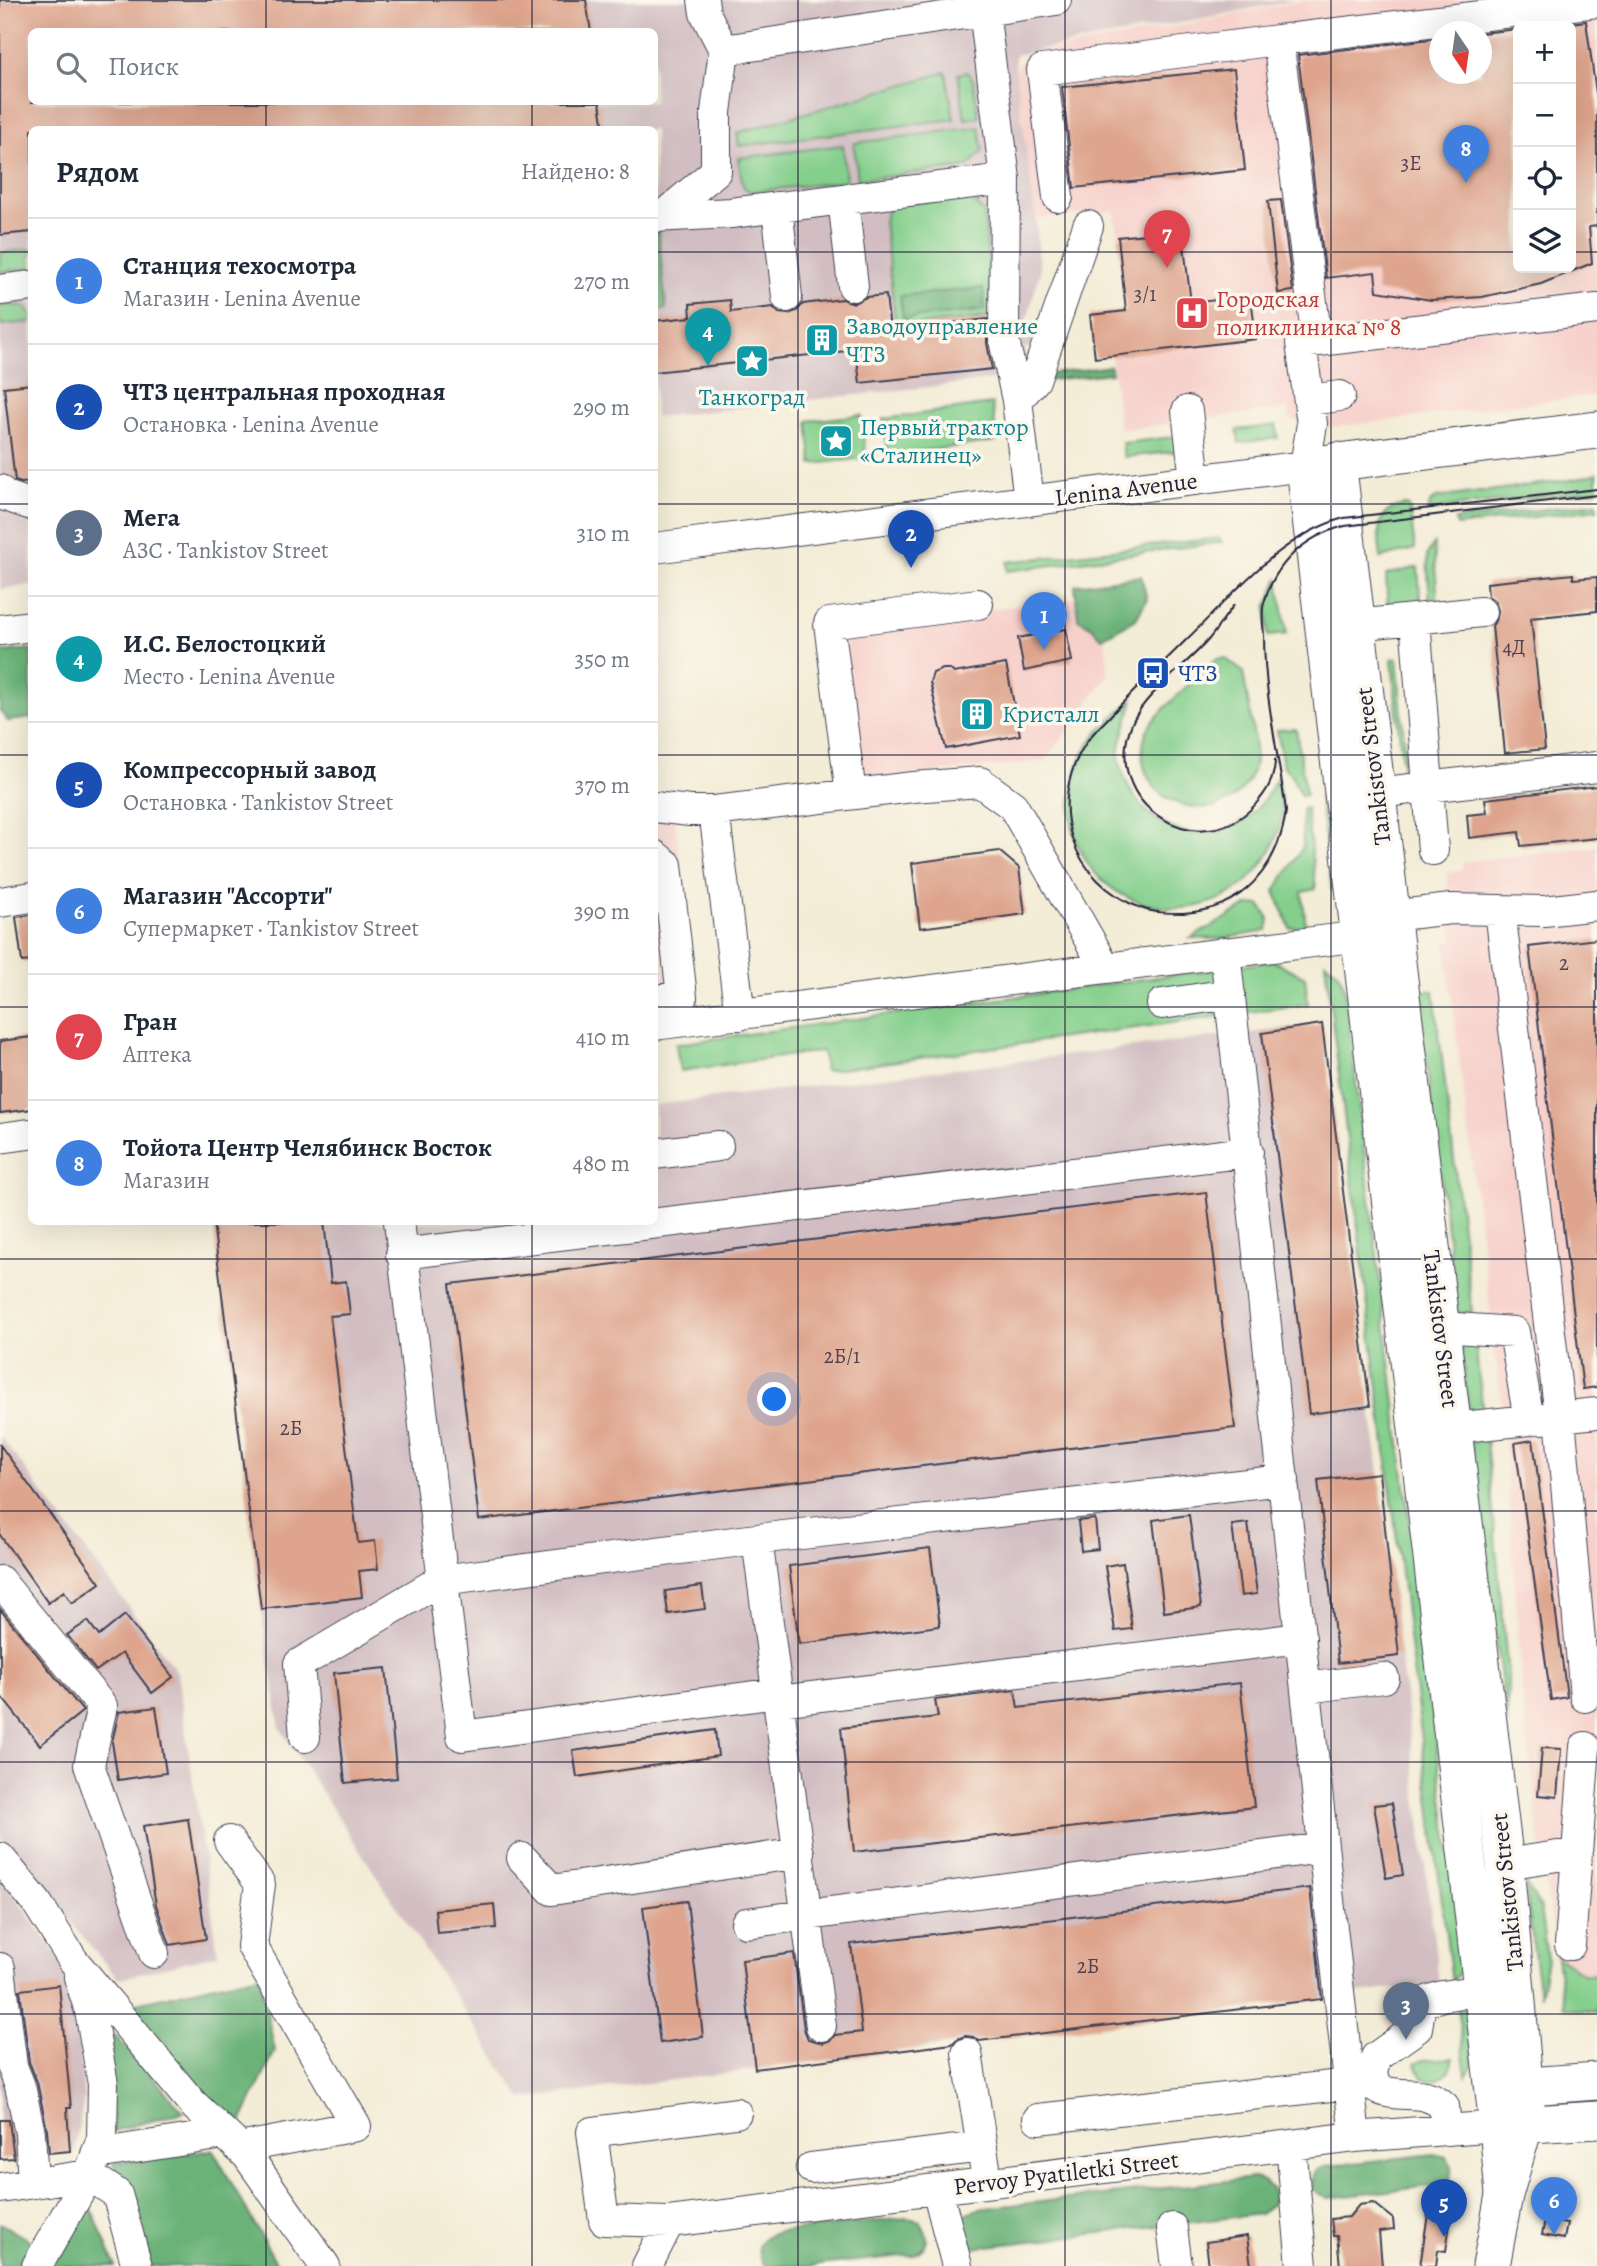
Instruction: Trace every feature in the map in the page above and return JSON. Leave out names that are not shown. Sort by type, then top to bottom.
[{"type":"main road","name":"Lenina Avenue","points":[[1321,463],[1597,430]]},
{"type":"main road","name":"Tankistov Street","points":[[1321,463],[1356,625],[1377,793],[1381,928],[1482,1990],[1510,2087]]},
{"type":"main road","name":"Tankistov Street","points":[[1321,463],[1381,928],[1440,1327],[1505,1864],[1510,2087],[1483,2126],[1504,2195],[1491,2266]]},
{"type":"main road","points":[[1510,2087],[1597,2081]]},
{"type":"main road","name":"Pervoy Pyatiletki Street","points":[[1483,2126],[1597,2120]]},
{"type":"street","points":[[703,0],[705,13],[724,50],[716,112],[716,171],[721,214]]},
{"type":"street","points":[[724,50],[1056,0]]},
{"type":"street","points":[[1058,197],[1042,70],[1597,2]]},
{"type":"street","points":[[984,10],[1005,179],[1004,340],[1017,400],[1029,501]]},
{"type":"street","points":[[1278,40],[1317,341]]},
{"type":"street","points":[[659,216],[716,171]]},
{"type":"street","points":[[659,216],[721,214],[1005,179]]},
{"type":"street","points":[[843,199],[853,286]]},
{"type":"street","points":[[777,207],[787,297]]},
{"type":"street","points":[[1017,400],[1035,380],[1088,226]]},
{"type":"street","points":[[0,290],[28,286]]},
{"type":"street","points":[[1321,463],[1310,412],[1301,344],[1597,309]]},
{"type":"street","points":[[1310,412],[1340,396]]},
{"type":"street","points":[[1186,411],[1195,480]]},
{"type":"street","name":"Lenina Avenue","points":[[658,547],[1321,463]]},
{"type":"street","points":[[0,489],[3,495],[28,504]]},
{"type":"street","points":[[851,794],[829,623],[978,604]]},
{"type":"street","points":[[1356,625],[1481,612]]},
{"type":"street","points":[[1415,619],[1433,850]]},
{"type":"street","points":[[0,629],[28,626]]},
{"type":"street","points":[[1377,793],[1597,767]]},
{"type":"street","points":[[658,816],[980,782],[1013,806],[1105,967]]},
{"type":"street","points":[[658,807],[702,811]]},
{"type":"street","points":[[702,811],[740,1015]]},
{"type":"street","points":[[658,858],[667,865],[682,997],[658,1000]]},
{"type":"street","points":[[658,1025],[1225,952],[1381,928],[1451,909],[1544,911],[1597,905]]},
{"type":"street","points":[[1500,910],[1560,1417],[1585,1698]]},
{"type":"street","points":[[1225,952],[1355,2137]]},
{"type":"street","points":[[1162,1004],[1230,994]]},
{"type":"street","points":[[658,1154],[718,1146]]},
{"type":"street","points":[[658,1220],[1248,1153]]},
{"type":"street","points":[[399,1225],[462,1736],[1301,1638]]},
{"type":"street","points":[[401,1254],[617,1225]]},
{"type":"street","points":[[1440,1327],[1514,1332],[1529,1420]]},
{"type":"street","points":[[1453,1428],[1597,1413]]},
{"type":"street","points":[[305,1737],[299,1664],[441,1580],[757,1539],[1284,1480]]},
{"type":"street","points":[[757,1539],[821,2026]]},
{"type":"street","points":[[0,1581],[102,1706],[89,1765],[154,1953]]},
{"type":"street","points":[[1306,1688],[1384,1678]]},
{"type":"street","points":[[1570,1945],[1585,1747]]},
{"type":"street","points":[[0,2188],[33,2183],[92,2164],[232,2141],[356,2126],[252,1946],[260,1884],[229,1841]]},
{"type":"street","points":[[746,1923],[1323,1848]]},
{"type":"street","points":[[522,1858],[552,1890],[799,1853]]},
{"type":"street","points":[[1505,1864],[1577,1853]]},
{"type":"street","points":[[0,1858],[37,1903],[74,1960],[193,2104],[247,2155],[325,2266]]},
{"type":"street","points":[[37,2266],[92,2164],[102,2138],[103,2084],[90,2011],[74,1960]]},
{"type":"street","points":[[0,1968],[12,2066],[10,2087],[30,2133],[33,2183]]},
{"type":"street","points":[[1482,1990],[1442,1996],[1421,2003],[1417,2028],[1376,2057],[1372,2073],[1375,2087],[1387,2094],[1413,2093],[1434,2097],[1444,2106],[1483,2126],[1510,2087]]},
{"type":"street","points":[[967,2053],[987,2183]]},
{"type":"street","points":[[1038,2119],[1349,2084]]},
{"type":"street","name":"Pervoy Pyatiletki Street","points":[[736,2113],[592,2132],[604,2220],[669,2222],[1355,2137],[1483,2126]]},
{"type":"street","points":[[1291,2145],[1303,2266]]},
{"type":"street","points":[[811,2168],[982,2147]]},
{"type":"street","points":[[92,2164],[117,2194],[137,2266]]},
{"type":"street","points":[[937,2189],[957,2266]]},
{"type":"street","points":[[647,2266],[669,2222]]},
{"type":"street","points":[[1172,2228],[1177,2266]]},
{"type":"shaded area","points":[[0,0],[1296,0],[1015,55],[1040,272],[1024,330],[1031,330],[1033,347],[1024,348],[1028,376],[658,417],[658,126],[28,126],[28,585],[0,589]]},
{"type":"shaded area","points":[[1307,0],[1597,0],[1597,395],[1325,428],[1290,419],[1288,408],[1120,430],[1111,356],[1095,358],[1090,315],[1126,310],[1115,211],[1036,219],[1015,70],[1025,56]]},
{"type":"shaded area","points":[[1100,595],[1109,674],[1045,761],[863,780],[844,628]]},
{"type":"shaded area","points":[[672,792],[696,1008],[658,1013],[658,794]]},
{"type":"shaded area","points":[[1597,846],[1597,2010],[1581,2008],[1583,1972],[1557,1955],[1544,1874],[1524,1712],[1503,1417],[1445,942],[1453,940],[1447,873],[1460,871],[1464,862]]},
{"type":"shaded area","points":[[1322,1024],[1379,1473],[1439,1983],[522,2099],[280,1728],[261,1609],[213,1225],[658,1225],[658,1105]]},
{"type":"shaded area","points":[[0,1436],[177,1672],[218,1954],[118,1979],[0,1836]]},
{"type":"shaded area","points":[[0,1875],[57,1955],[74,1995],[84,2098],[74,2152],[0,2160]]},
{"type":"green space","points":[[946,72],[954,119],[739,146],[737,133]]},
{"type":"green space","points":[[967,72],[973,80],[979,117],[965,119],[958,74]]},
{"type":"green space","points":[[979,127],[983,151],[967,167],[858,180],[854,143]]},
{"type":"green space","points":[[843,145],[846,181],[750,192],[743,186],[738,158]]},
{"type":"green space","points":[[970,197],[984,213],[993,317],[896,327],[884,221],[889,205]]},
{"type":"green space","points":[[658,231],[666,309],[658,310]]},
{"type":"green space","points":[[28,249],[28,268],[0,272],[0,253]]},
{"type":"green space","points":[[983,288],[985,310],[903,319],[900,296]]},
{"type":"green space","points":[[0,306],[22,306],[28,311],[28,322],[0,325]]},
{"type":"green space","points":[[1110,366],[1112,373],[1042,381],[1044,375]]},
{"type":"green space","points":[[992,404],[997,441],[888,456],[883,419]]},
{"type":"green space","points":[[861,415],[866,458],[812,464],[808,421]]},
{"type":"green space","points":[[1276,425],[1278,438],[1239,443],[1237,430]]},
{"type":"green space","points":[[1180,436],[1182,451],[1124,457],[1122,443]]},
{"type":"green space","points":[[1597,473],[1597,490],[1429,510],[1430,503],[1436,498],[1577,479]]},
{"type":"green space","points":[[1597,503],[1597,509],[1457,526],[1455,520]]},
{"type":"green space","points":[[1407,505],[1415,549],[1381,558],[1379,531],[1383,516],[1396,507]]},
{"type":"green space","points":[[1219,538],[1222,542],[1007,571],[1007,562]]},
{"type":"green space","points":[[1434,544],[1438,610],[1430,605],[1427,555]]},
{"type":"green space","points":[[1418,567],[1421,610],[1388,613],[1386,575]]},
{"type":"green space","points":[[1141,576],[1147,599],[1136,619],[1102,638],[1092,627],[1078,619],[1075,585]]},
{"type":"green space","points":[[1278,580],[1287,634],[1268,636],[1267,607]]},
{"type":"green space","points":[[28,649],[28,718],[8,721],[0,711],[0,652]]},
{"type":"green space","points":[[1225,658],[1243,672],[1254,735],[1254,767],[1242,789],[1225,802],[1204,807],[1183,805],[1164,796],[1150,780],[1143,759],[1146,733],[1157,716],[1216,659]]},
{"type":"green space","points":[[1397,658],[1408,784],[1404,784],[1392,659]]},
{"type":"green space","points":[[1133,699],[1121,742],[1120,765],[1129,788],[1139,802],[1164,824],[1195,833],[1228,829],[1254,811],[1277,778],[1282,815],[1278,835],[1269,853],[1237,889],[1207,903],[1176,908],[1144,904],[1115,890],[1092,869],[1076,840],[1071,805],[1080,759],[1098,733]]},
{"type":"green space","points":[[1296,729],[1306,795],[1301,796],[1292,776],[1283,766],[1277,730]]},
{"type":"green space","points":[[1319,795],[1328,811],[1338,890],[1332,891]]},
{"type":"green space","points":[[1306,808],[1316,889],[1302,892],[1306,927],[1290,928],[1275,891],[1303,847],[1302,809]]},
{"type":"green space","points":[[1249,905],[1260,905],[1269,919],[1267,931],[1221,939],[1191,938]]},
{"type":"green space","points":[[1273,961],[1305,977],[1308,1004],[825,1071],[822,1051],[680,1071],[676,1044]]},
{"type":"green space","points":[[1325,962],[1338,971],[1344,986],[1462,1953],[1463,1968],[1452,1982]]},
{"type":"green space","points":[[1418,991],[1434,991],[1472,1312],[1457,1314]]},
{"type":"green space","points":[[1474,1334],[1483,1413],[1469,1416],[1460,1335]]},
{"type":"green space","points":[[1486,1439],[1508,1676],[1507,1724],[1471,1442]]},
{"type":"green space","points":[[1525,1882],[1540,1908],[1547,1959],[1540,1997]]},
{"type":"green space","points":[[1557,1957],[1585,1974],[1597,1975],[1597,2012],[1564,2008]]},
{"type":"green space","points":[[259,1975],[275,2051],[237,2131],[127,2005]]},
{"type":"green space","points":[[1457,2006],[1464,2008],[1467,2014],[1474,2063],[1466,2076]]},
{"type":"green space","points":[[102,2022],[184,2112],[114,2131]]},
{"type":"green space","points":[[1453,2058],[1443,2077],[1434,2080],[1422,2078],[1415,2063],[1422,2060]]},
{"type":"green space","points":[[213,2150],[278,2266],[145,2266],[113,2163]]},
{"type":"green space","points":[[1434,2154],[1446,2157],[1452,2166],[1450,2179],[1439,2185],[1328,2198],[1319,2195],[1312,2188],[1312,2179],[1317,2170],[1327,2166]]},
{"type":"green space","points":[[1254,2178],[1264,2181],[1273,2194],[1271,2204],[1260,2214],[972,2248],[964,2243],[960,2228],[965,2214],[985,2208]]},
{"type":"green space","points":[[89,2203],[115,2266],[46,2266]]},
{"type":"green space","points":[[907,2218],[920,2221],[927,2237],[923,2249],[912,2255],[809,2266],[766,2266],[759,2254],[758,2246],[765,2237],[778,2232]]},
{"type":"green space","points":[[0,2223],[35,2244],[20,2266],[0,2266]]},
{"type":"building","points":[[0,0],[586,0],[590,28],[28,28],[28,105],[600,105],[603,126],[28,126],[28,232],[0,235]]},
{"type":"building","points":[[1586,21],[1597,100],[1597,226],[1589,227],[1592,263],[1576,270],[1576,84],[1576,22]]},
{"type":"building","points":[[1513,30],[1513,273],[1568,273],[1541,284],[1482,297],[1431,300],[1377,291],[1375,272],[1326,278],[1298,55],[1429,39],[1429,84],[1492,84],[1492,32]]},
{"type":"building","points":[[1234,69],[1245,170],[1074,188],[1062,87]]},
{"type":"building","points":[[1281,200],[1293,291],[1278,293],[1268,201]]},
{"type":"building","points":[[1182,230],[1191,303],[1251,296],[1256,339],[1095,358],[1090,315],[1126,311],[1118,237]]},
{"type":"building","name":"Заводоуправление ЧТЗ","points":[[886,295],[890,330],[987,319],[987,343],[992,369],[860,383],[856,350],[658,372],[658,321],[691,317],[690,304],[730,300],[731,312],[773,307],[779,313],[788,314],[797,311],[803,304],[842,299],[854,303],[866,297]]},
{"type":"building","points":[[28,384],[28,482],[15,481],[4,387]]},
{"type":"building","points":[[1573,574],[1573,579],[1597,577],[1597,611],[1531,618],[1545,749],[1505,753],[1492,626],[1498,610],[1495,601],[1488,596],[1487,583]]},
{"type":"building","points":[[1066,629],[1072,661],[1024,671],[1018,638]]},
{"type":"building","name":"Кристалл","points":[[1006,664],[1020,735],[946,749],[930,682],[933,673],[943,669],[950,669],[954,673]]},
{"type":"building","points":[[1597,786],[1597,838],[1521,846],[1519,832],[1469,838],[1467,815],[1487,813],[1485,799]]},
{"type":"building","points":[[999,851],[1019,868],[1025,914],[920,928],[912,863]]},
{"type":"building","points":[[28,916],[28,961],[22,962],[16,917]]},
{"type":"building","points":[[1597,939],[1597,1387],[1583,1389],[1529,947]]},
{"type":"building","points":[[1322,1024],[1370,1406],[1309,1414],[1262,1033]]},
{"type":"building","points":[[28,1038],[28,1110],[0,1113],[0,1041]]},
{"type":"building","points":[[1206,1192],[1235,1428],[479,1520],[450,1284]]},
{"type":"building","points":[[213,1225],[324,1225],[331,1283],[346,1281],[350,1314],[330,1316],[358,1543],[375,1541],[378,1569],[359,1571],[362,1597],[261,1609]]},
{"type":"building","points":[[1533,1440],[1567,1697],[1551,1700],[1515,1443]]},
{"type":"building","points":[[0,1445],[100,1583],[72,1603],[64,1591],[48,1603],[0,1535]]},
{"type":"building","points":[[1379,1473],[1399,1656],[1338,1663],[1318,1480]]},
{"type":"building","points":[[1189,1515],[1201,1607],[1164,1612],[1153,1520]]},
{"type":"building","points":[[1095,1519],[1098,1549],[1081,1551],[1078,1521]]},
{"type":"building","points":[[1248,1523],[1257,1594],[1241,1596],[1232,1525]]},
{"type":"building","points":[[930,1548],[940,1626],[799,1644],[789,1566]]},
{"type":"building","points":[[1123,1563],[1132,1629],[1115,1631],[1105,1566]]},
{"type":"building","points":[[702,1586],[705,1609],[668,1614],[665,1591]]},
{"type":"building","points":[[0,1609],[83,1711],[40,1745],[0,1695]]},
{"type":"building","points":[[125,1615],[173,1677],[152,1693],[122,1653],[96,1671],[67,1635],[88,1621],[99,1636]]},
{"type":"building","points":[[386,1668],[397,1778],[345,1783],[334,1673]]},
{"type":"building","points":[[1240,1683],[1254,1807],[854,1852],[841,1728],[938,1717],[935,1700],[1015,1690],[1018,1708]]},
{"type":"building","points":[[156,1707],[166,1773],[118,1780],[112,1742],[119,1712]]},
{"type":"building","points":[[715,1730],[718,1756],[577,1777],[573,1751]]},
{"type":"building","points":[[1542,1748],[1561,1749],[1557,1797],[1538,1795]]},
{"type":"building","points":[[1392,1803],[1403,1875],[1386,1878],[1374,1805]]},
{"type":"building","points":[[188,1819],[206,1939],[170,1945],[156,1905],[143,1826]]},
{"type":"building","points":[[1310,1888],[1322,1999],[979,2041],[965,2036],[952,2044],[755,2069],[742,1960],[794,1953],[804,2029],[808,2039],[823,2043],[835,2035],[862,2032],[851,1944]]},
{"type":"building","points":[[687,1901],[703,2037],[660,2043],[643,1907]]},
{"type":"building","points":[[494,1904],[496,1928],[437,1933],[435,1910]]},
{"type":"building","points":[[59,1985],[71,2108],[67,2108],[70,2151],[49,2153],[37,2082],[29,2062],[20,1990]]},
{"type":"building","points":[[0,2120],[9,2120],[14,2158],[0,2159]]},
{"type":"building","points":[[1430,2201],[1453,2204],[1446,2251],[1438,2250],[1436,2266],[1420,2266]]},
{"type":"building","points":[[1373,2203],[1393,2219],[1394,2230],[1379,2232],[1382,2266],[1340,2266],[1337,2236],[1333,2236],[1331,2219],[1349,2217],[1359,2205]]},
{"type":"building","points":[[1545,2220],[1567,2224],[1564,2239],[1542,2235]]},
{"type":"building","points":[[1247,2236],[1251,2266],[1209,2266],[1206,2242]]},
{"type":"tram line","points":[[1597,489],[1344,518],[1298,538],[1240,586],[1129,696],[1086,743],[1074,767],[1068,791],[1067,816],[1072,839],[1082,861],[1098,880],[1117,896],[1141,908],[1167,913],[1204,910],[1223,904],[1254,882],[1266,867],[1282,831],[1286,811],[1269,701],[1263,611],[1276,575],[1305,544],[1345,526],[1597,495]]},
{"type":"tram line","points":[[1234,605],[1209,639],[1139,710],[1133,721],[1126,751],[1129,778],[1142,801],[1162,818],[1185,828],[1211,829],[1237,820],[1260,799],[1271,781],[1275,760]]},
{"type":"place","name":"Тойота Центр Челябинск Восток","points":[[1466,183]]},
{"type":"place","name":"Гран","points":[[1167,268]]},
{"type":"place","name":"Городская поликлиника № 8","points":[[1192,313]]},
{"type":"place","name":"Заводоуправление ЧТЗ","points":[[822,340]]},
{"type":"place","name":"Танкоград","points":[[752,361]]},
{"type":"place","name":"И.С. Белостоцкий","points":[[708,366]]},
{"type":"place","name":"Первый трактор «Сталинец»","points":[[836,441]]},
{"type":"place","name":"ЧТЗ центральная проходная","points":[[911,568]]},
{"type":"place","name":"Станция техосмотра","points":[[1044,650]]},
{"type":"place","name":"ЧТЗ","points":[[1153,673]]},
{"type":"place","name":"Кристалл","points":[[977,714]]},
{"type":"place","name":"Мега","points":[[1406,2040]]},
{"type":"place","name":"Магазин \"Ассорти\"","points":[[1554,2235]]},
{"type":"place","name":"Компрессорный завод","points":[[1444,2237]]}]
